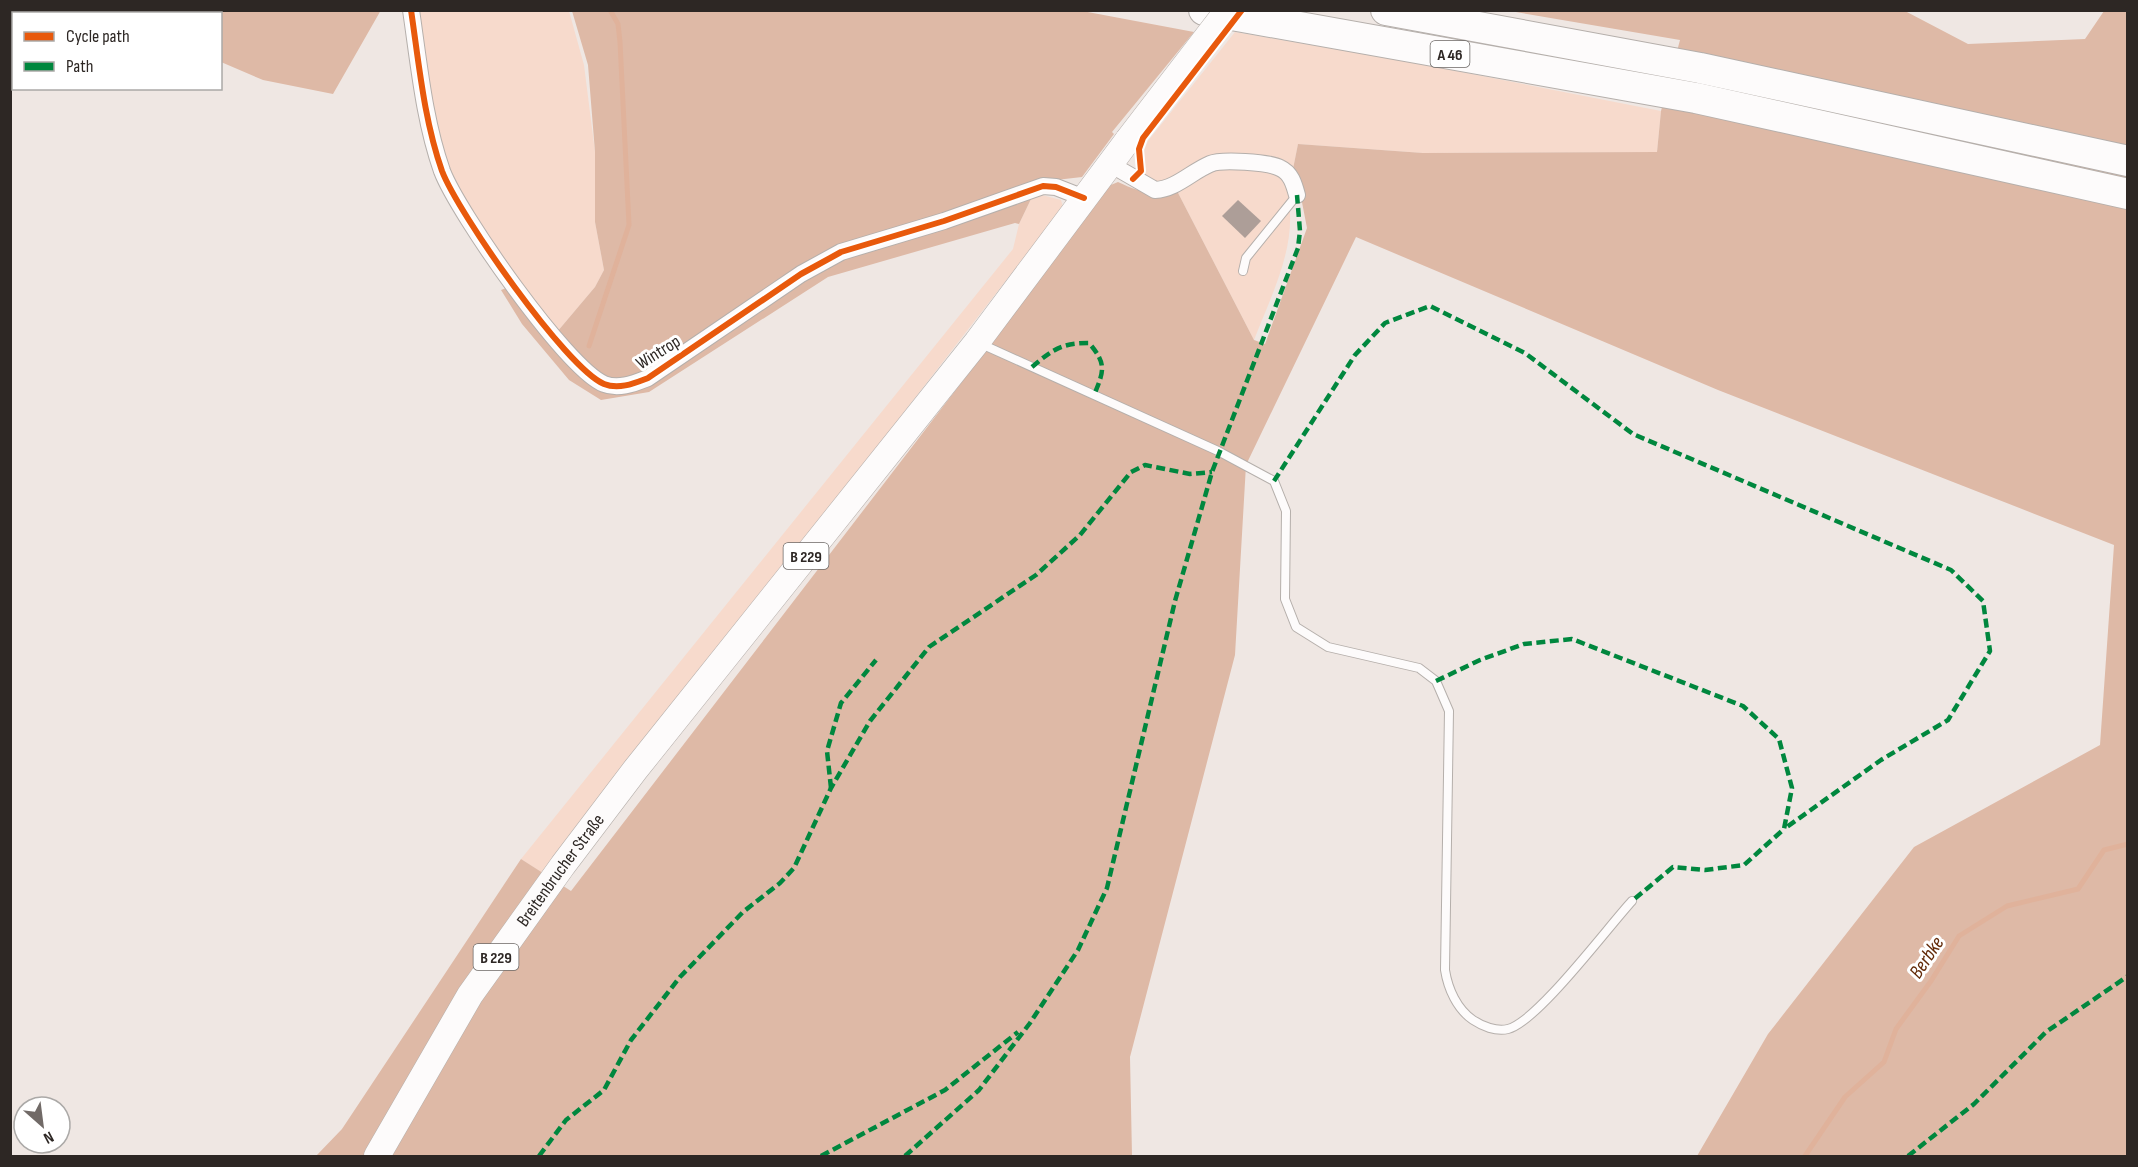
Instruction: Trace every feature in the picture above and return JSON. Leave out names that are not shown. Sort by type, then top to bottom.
[{"type":"highway","name":"A 46","points":[[1204,10],[1696,98],[2127,194]]},
{"type":"highway","name":"A 46","points":[[1386,10],[1700,68],[2127,161]]},
{"type":"main road","name":"B 229","points":[[977,342],[1228,10]]},
{"type":"main road","name":"Breitenbrucher Straße","points":[[377,1156],[470,995],[635,770],[977,342]]},
{"type":"street","name":"Wintrop","points":[[411,10],[429,126],[443,173],[468,220],[515,288],[572,359],[603,384],[630,385],[648,378],[801,274],[841,252],[944,221],[1043,186],[1056,187],[1084,198]]},
{"type":"street","points":[[1110,164],[1155,190],[1174,185],[1215,162],[1268,165],[1279,167],[1289,175],[1297,195]]},
{"type":"lane","points":[[1243,271],[1246,258],[1297,195]]},
{"type":"lane","points":[[977,342],[1218,451],[1275,481],[1286,511],[1285,599],[1296,627],[1328,647],[1419,668],[1436,681],[1449,711],[1445,970],[1447,981],[1462,1012],[1484,1027],[1507,1029],[1532,1016],[1632,901]]},
{"type":"shaded area","points":[[381,10],[333,94],[263,80],[222,62],[222,12],[201,11]]},
{"type":"shaded area","points":[[1077,10],[1194,32],[1112,132],[1114,134],[1082,177],[1056,180],[1030,189],[1031,199],[1019,224],[1015,223],[828,277],[649,392],[601,400],[569,380],[522,324],[501,290],[509,287],[557,332],[595,287],[604,270],[595,222],[595,152],[588,65],[572,11]]},
{"type":"shaded area","points":[[415,11],[569,11],[584,65],[595,152],[595,222],[604,270],[595,287],[557,332],[485,237],[444,157],[430,115]]},
{"type":"shaded area","points":[[1510,11],[1905,11],[1968,44],[2085,39],[2104,11],[2127,11],[2127,1156],[1697,1156],[1768,1034],[1914,847],[2100,745],[2114,545],[1718,390],[1356,237],[1246,465],[1235,655],[1130,1057],[1132,1156],[316,1156],[342,1129],[521,859],[571,891],[978,361],[1106,187],[1118,182],[1147,192],[1176,189],[1254,340],[1265,344],[1307,228],[1300,192],[1292,174],[1298,144],[1423,153],[1657,152],[1661,111],[1680,40]]},
{"type":"shaded area","points":[[1235,32],[1395,59],[1661,111],[1657,152],[1423,153],[1298,144],[1292,174],[1269,157],[1161,184],[1141,175],[1144,170],[1142,156],[1148,141]]},
{"type":"shaded area","points":[[1221,166],[1266,169],[1284,180],[1289,201],[1290,221],[1284,262],[1254,340],[1176,189]]},
{"type":"shaded area","points":[[1042,195],[1061,200],[1063,207],[545,875],[521,859],[1013,249],[1019,224],[1031,199]]},
{"type":"building","points":[[1238,200],[1261,221],[1245,238],[1222,216]]},
{"type":"waterway","points":[[589,346],[629,225],[620,42],[618,24],[610,10]]},
{"type":"waterway","name":"Berbke","points":[[1805,1156],[1845,1097],[1884,1062],[1896,1029],[1931,981],[1959,936],[2007,906],[2078,889],[2104,850],[2128,844]]},
{"type":"marked path","points":[[905,1156],[979,1090],[1030,1023],[1078,950],[1107,888],[1175,601],[1212,472],[1298,248],[1300,231],[1297,195]]},
{"type":"marked path","points":[[1274,481],[1355,355],[1385,323],[1430,306],[1525,353],[1633,434],[1951,570],[1983,601],[1990,651],[1948,720],[1881,760],[1784,829]]},
{"type":"marked path","points":[[1032,367],[1058,348],[1089,343],[1099,357],[1102,368],[1094,395]]},
{"type":"marked path","points":[[539,1156],[566,1120],[604,1090],[631,1040],[680,977],[743,912],[780,883],[794,868],[831,788],[870,721],[929,647],[1036,575],[1080,535],[1131,472],[1145,465],[1190,474],[1212,472]]},
{"type":"marked path","points":[[1436,681],[1480,660],[1524,644],[1572,639],[1743,706],[1779,739],[1792,788],[1784,829],[1744,865],[1705,870],[1673,867],[1632,901]]},
{"type":"marked path","points":[[831,788],[827,751],[841,703],[876,660]]},
{"type":"marked path","points":[[1908,1156],[1974,1104],[2046,1032],[2128,976]]},
{"type":"marked path","points":[[821,1156],[945,1090],[1018,1032]]},
{"type":"cycle path","points":[[411,10],[431,132],[442,171],[452,192],[490,253],[540,321],[587,372],[610,386],[627,385],[648,378],[801,274],[841,252],[944,221],[1043,186],[1056,187],[1084,198]]},
{"type":"cycle path","points":[[1133,179],[1141,171],[1139,149],[1143,138],[1242,10]]}]
